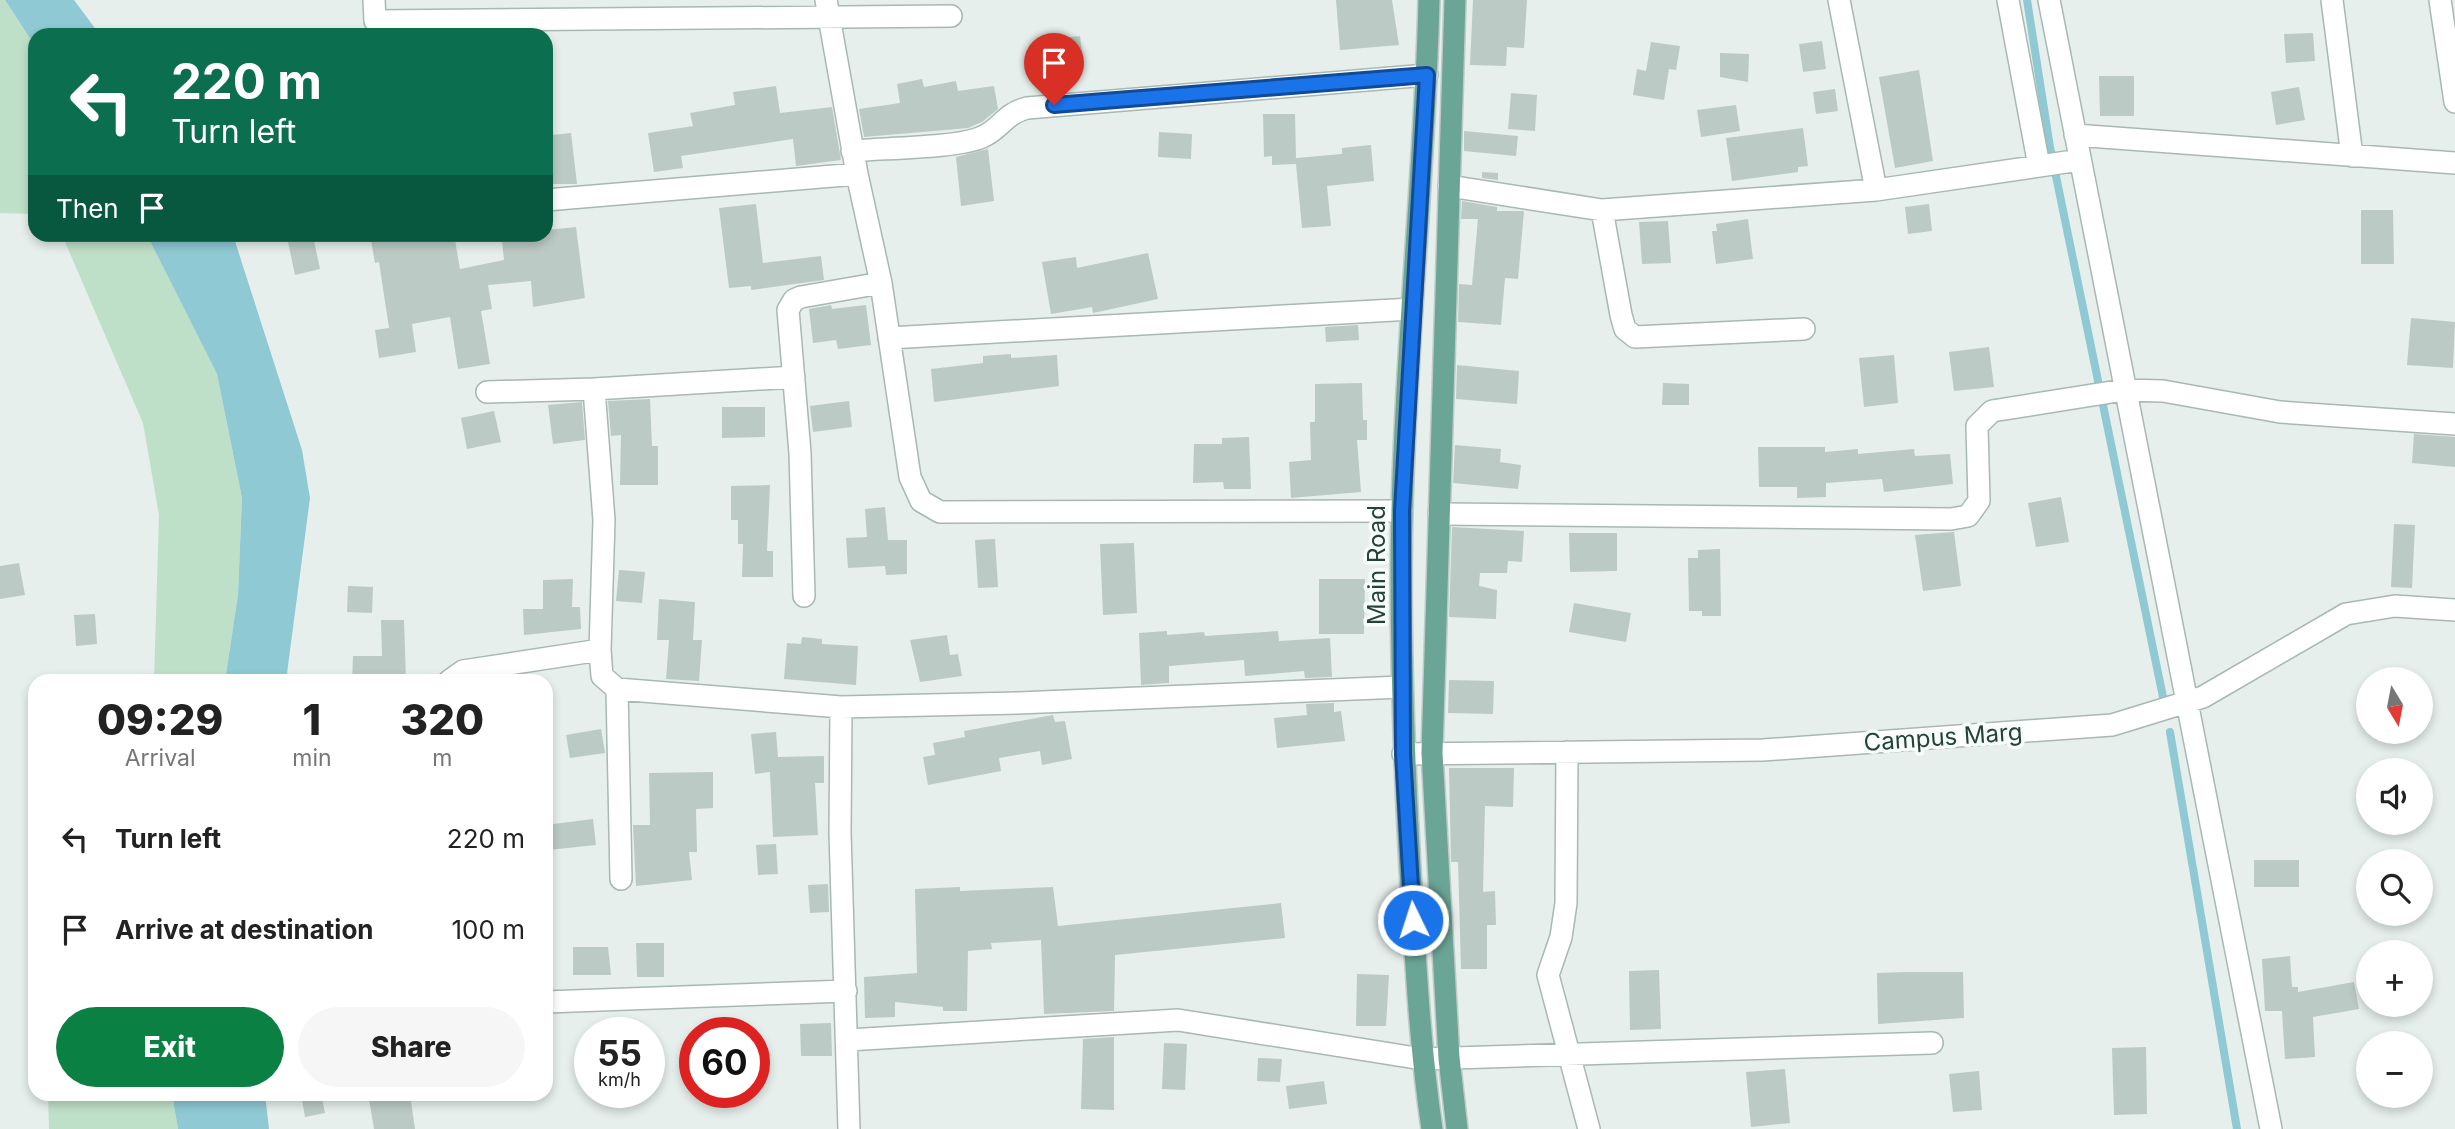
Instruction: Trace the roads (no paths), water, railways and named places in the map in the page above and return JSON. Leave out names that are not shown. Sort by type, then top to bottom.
[{"type":"main road","name":"Main Road","points":[[1429,0],[1402,511],[1402,687],[1403,754],[1422,1059],[1432,1129]]},
{"type":"main road","points":[[1455,0],[1432,753],[1449,1058],[1457,1129]]},
{"type":"street","points":[[374,0],[375,21],[827,9],[951,16]]},
{"type":"street","points":[[1839,0],[1876,190]]},
{"type":"street","points":[[2008,0],[2059,163],[2124,390],[2271,1129]]},
{"type":"street","points":[[2049,0],[2075,135],[2059,163]]},
{"type":"street","points":[[2332,0],[2352,156]]},
{"type":"street","points":[[2440,0],[2455,102]]},
{"type":"street","points":[[827,9],[852,151],[881,283],[910,477],[921,501],[940,512],[1402,511]]},
{"type":"street","points":[[852,151],[970,141],[991,132],[1014,111],[1027,108],[1427,75]]},
{"type":"street","points":[[2075,135],[2455,163]]},
{"type":"street","points":[[1450,186],[1602,210],[1876,190],[2059,163]]},
{"type":"street","points":[[553,199],[857,174]]},
{"type":"street","points":[[1602,210],[1621,315],[1625,329],[1635,337],[1804,330]]},
{"type":"street","points":[[804,596],[800,453],[788,310],[794,300],[881,283]]},
{"type":"street","points":[[889,338],[1412,309]]},
{"type":"street","points":[[488,391],[594,389],[794,377]]},
{"type":"street","points":[[594,389],[604,520],[600,650],[603,676],[617,689],[841,707],[1018,703],[1402,687]]},
{"type":"street","points":[[1440,514],[1951,519],[1968,516],[1979,501],[1977,426],[1992,411],[2124,390],[2207,396],[2280,412],[2455,424]]},
{"type":"street","name":"Campus Marg","points":[[1403,754],[1763,750],[2112,725],[2203,697],[2346,614],[2395,606],[2455,610]]},
{"type":"street","points":[[459,674],[463,671],[600,650]]},
{"type":"street","points":[[617,689],[621,879]]},
{"type":"street","points":[[841,707],[841,833],[849,1129]]},
{"type":"street","points":[[1567,752],[1566,903],[1561,937],[1548,975],[1589,1129]]},
{"type":"street","points":[[553,1002],[846,991]]},
{"type":"street","points":[[848,1040],[1178,1020],[1422,1059],[1932,1043]]},
{"type":"water","points":[[5,0],[74,0],[95,28],[28,28],[28,35]]},
{"type":"water","points":[[151,242],[235,242],[302,450],[310,498],[287,674],[226,674],[238,595],[242,498],[217,374]]},
{"type":"water","points":[[173,1101],[266,1101],[269,1129],[178,1129]]},
{"type":"waterway","points":[[2027,0],[2050,147],[2163,697]]},
{"type":"waterway","points":[[2170,732],[2237,1129]]}]
